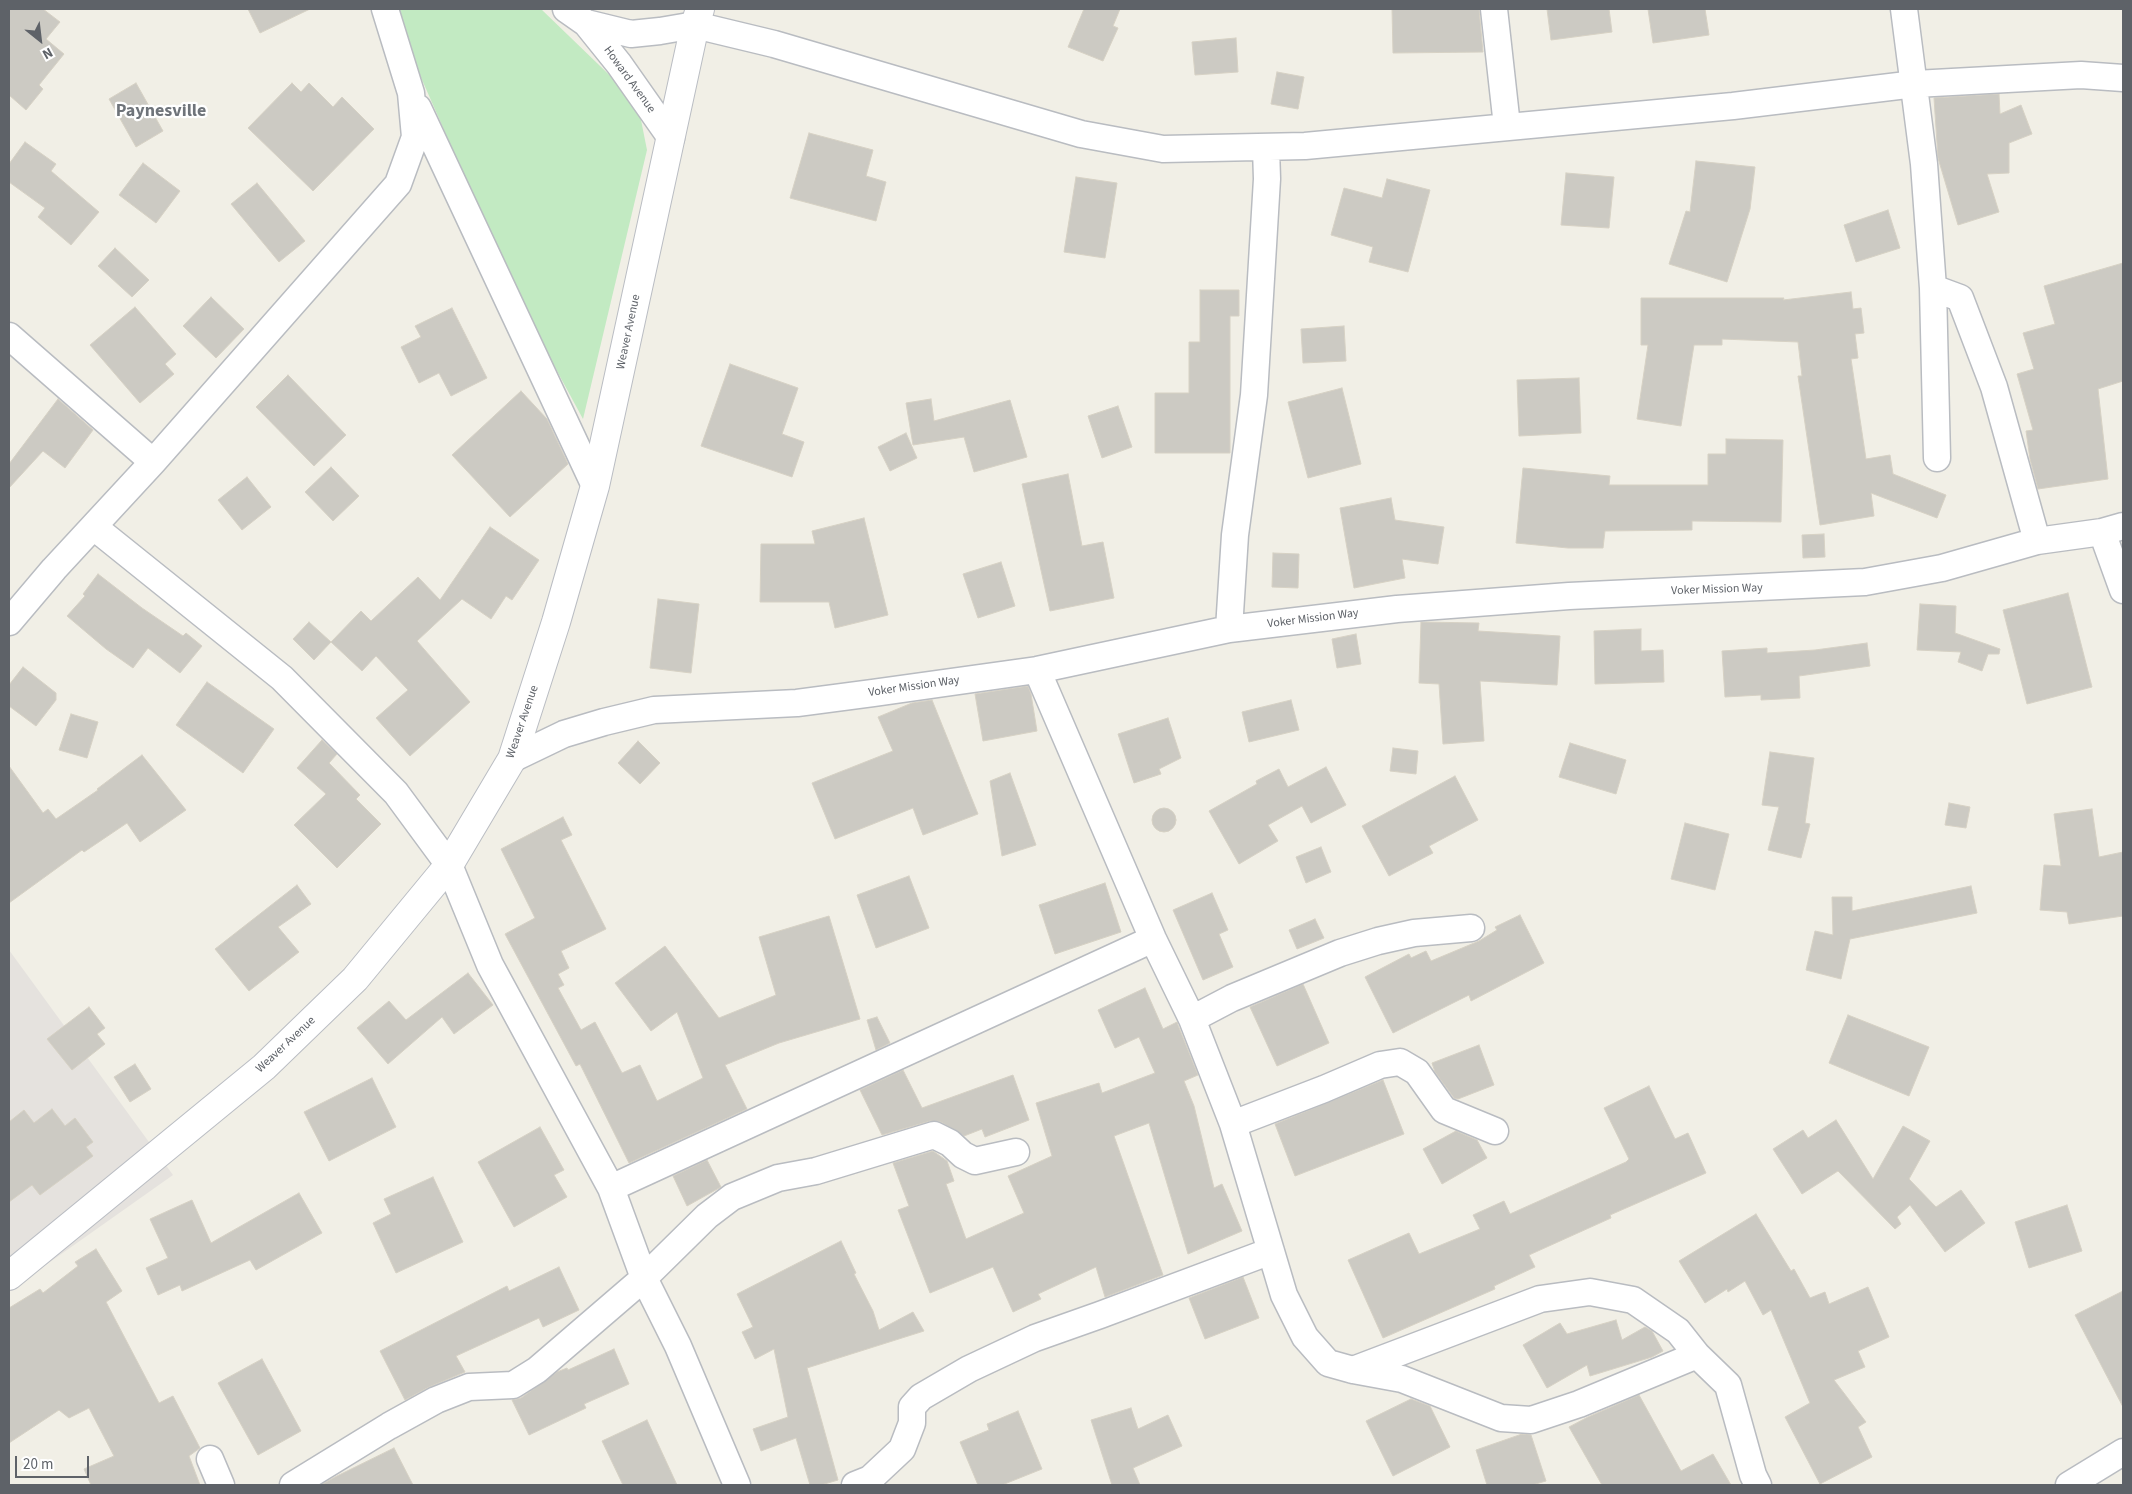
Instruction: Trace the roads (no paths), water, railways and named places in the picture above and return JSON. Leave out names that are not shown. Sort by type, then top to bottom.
[{"type":"street","points":[[386,9],[411,93],[595,486]]},
{"type":"street","points":[[1494,9],[1507,126]]},
{"type":"street","points":[[1904,9],[1924,164],[1933,288],[1937,458]]},
{"type":"street","name":"Howard Avenue","points":[[576,16],[631,34],[698,17]]},
{"type":"street","name":"Howard Avenue","points":[[576,16],[619,64],[671,138]]},
{"type":"street","points":[[698,17],[774,44],[1081,134],[1163,150],[1266,148],[1732,106],[1915,84],[2081,75],[2123,78]]},
{"type":"street","name":"Weaver Avenue","points":[[9,1276],[264,1068],[355,979],[449,865],[512,759],[556,622],[595,486],[698,17]]},
{"type":"street","points":[[9,622],[54,569],[154,462],[398,184],[415,137],[411,93]]},
{"type":"street","points":[[1229,628],[1235,535],[1254,395],[1267,179],[1266,148]]},
{"type":"street","points":[[1933,288],[1960,298],[1994,387],[2037,541]]},
{"type":"street","points":[[9,336],[154,462]]},
{"type":"street","points":[[94,527],[282,678],[396,793],[449,865],[490,965],[610,1188],[644,1278],[678,1346],[737,1485]]},
{"type":"street","points":[[2112,529],[2123,590]]},
{"type":"street","name":"Voker Mission Way","points":[[512,759],[564,734],[654,710],[797,703],[1037,670],[1229,628],[1397,609],[1569,596],[1865,582],[1942,568],[2037,541],[2112,529]]},
{"type":"street","points":[[1037,670],[1153,939],[1192,1019],[1233,1124],[1284,1294],[1304,1337],[1328,1363],[1353,1370],[1402,1379],[1500,1418],[1531,1420],[1579,1404],[1697,1355]]},
{"type":"street","points":[[1192,1019],[1232,998],[1340,952],[1378,941],[1414,934],[1471,928]]},
{"type":"street","points":[[610,1188],[1153,939]]},
{"type":"street","points":[[1233,1124],[1380,1065],[1400,1062],[1417,1072],[1444,1110],[1495,1131]]},
{"type":"street","points":[[293,1485],[389,1426],[436,1400],[469,1387],[513,1385],[537,1370],[644,1278],[708,1216],[732,1197],[778,1178],[816,1171],[934,1135],[950,1143],[964,1155],[975,1161],[1016,1152]]},
{"type":"street","points":[[856,1485],[870,1479],[902,1448],[912,1422],[912,1407],[921,1397],[969,1369],[1035,1338],[1271,1251]]},
{"type":"street","points":[[1353,1370],[1540,1299],[1590,1292],[1633,1300],[1678,1332],[1697,1355],[1728,1385],[1753,1474],[1758,1485]]},
{"type":"street","points":[[2068,1485],[2123,1452]]},
{"type":"street","points":[[210,1459],[220,1485]]},
{"type":"district","name":"Paynesville","points":[[161,112]]}]
